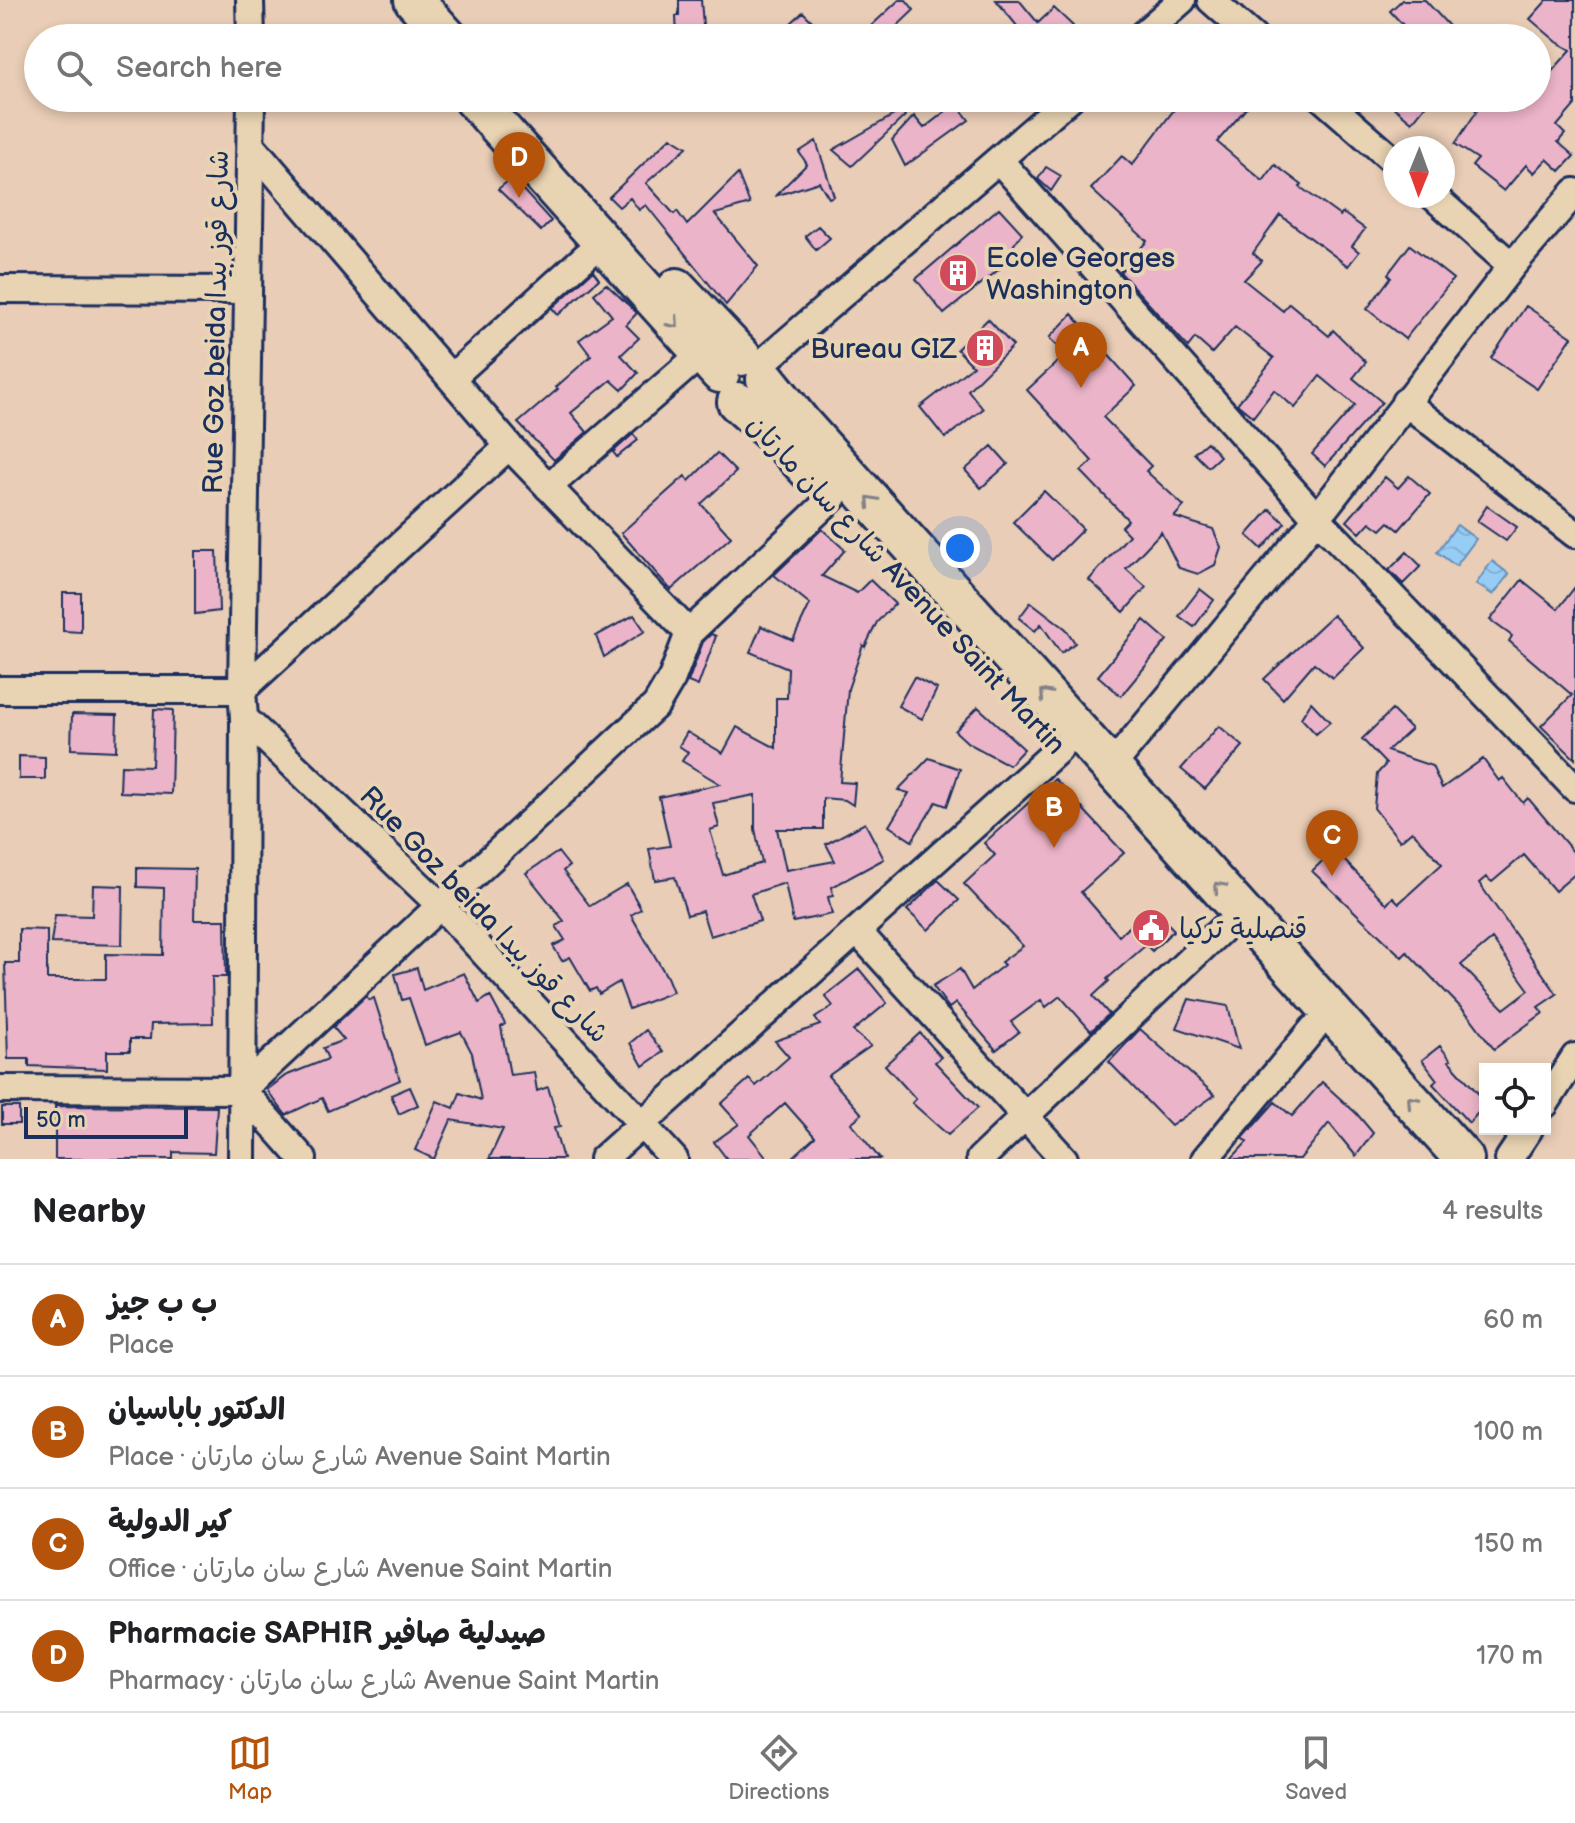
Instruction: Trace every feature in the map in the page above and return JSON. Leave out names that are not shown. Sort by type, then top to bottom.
[{"type":"main road","points":[[385,0],[406,24]]},
{"type":"main road","points":[[414,0],[435,24]]},
{"type":"main road","name":"شارع سان مارتان Avenue Saint Martin","points":[[486,112],[603,241],[737,372],[801,423],[1464,1159]]},
{"type":"main road","name":"شارع سان مارتان Avenue Saint Martin","points":[[515,112],[737,372],[781,441],[1429,1159]]},
{"type":"street","points":[[250,0],[251,24]]},
{"type":"street","points":[[1155,24],[1182,0]]},
{"type":"street","points":[[1211,0],[1238,24]]},
{"type":"street","name":"Rue Goz beida شارع قوز بيدا","points":[[242,1159],[242,690],[251,112]]},
{"type":"street","points":[[548,487],[737,372],[1054,112]]},
{"type":"street","points":[[1338,112],[1383,151]]},
{"type":"street","points":[[251,145],[509,446],[689,633]]},
{"type":"street","points":[[999,160],[1317,518],[1575,788]]},
{"type":"street","points":[[1111,767],[1317,518],[1512,266],[1575,192]]},
{"type":"street","points":[[1447,208],[1512,266]]},
{"type":"street","points":[[451,378],[603,241]]},
{"type":"street","points":[[0,289],[247,290]]},
{"type":"street","points":[[1405,402],[1575,534]]},
{"type":"street","points":[[0,690],[242,690],[509,446]]},
{"type":"street","points":[[0,1089],[242,1090],[656,705],[672,678],[689,633],[833,497]]},
{"type":"street","name":"Rue Goz beida شارع قوز بيدا","points":[[244,718],[441,906],[674,1159]]},
{"type":"street","points":[[603,1159],[1059,749]]},
{"type":"street","points":[[980,1159],[1222,929]]},
{"type":"street","points":[[858,932],[1064,1159]]},
{"type":"street","points":[[1205,1159],[1313,1029]]},
{"type":"street","points":[[1551,1095],[1575,1057]]},
{"type":"street","points":[[242,1090],[303,1159]]},
{"type":"street","points":[[1509,1159],[1525,1135]]},
{"type":"water","points":[[1457,525],[1476,539],[1456,566],[1437,552]]},
{"type":"water","points":[[1492,561],[1509,574],[1493,595],[1476,584]]},
{"type":"building","points":[[679,0],[701,0],[703,24],[676,24],[676,16],[679,16]]},
{"type":"building","points":[[899,0],[906,0],[914,10],[899,24],[873,24]]},
{"type":"building","points":[[996,0],[1019,0],[1038,23],[1054,8],[1071,24],[1015,24]]},
{"type":"building","points":[[1402,0],[1425,0],[1447,24],[1402,24],[1390,11]]},
{"type":"building","points":[[1547,0],[1575,0],[1575,105],[1557,126],[1565,134],[1558,142],[1574,156],[1560,171],[1547,159],[1534,173],[1526,165],[1504,191],[1472,166],[1478,159],[1455,144],[1476,112],[1551,112],[1551,72],[1571,50],[1551,37],[1551,24],[1536,24],[1530,19]]},
{"type":"building","points":[[803,12],[815,24],[790,24]]},
{"type":"building","points":[[899,112],[905,116],[852,166],[833,150]]},
{"type":"building","points":[[944,112],[963,112],[969,120],[905,166],[892,140],[914,116],[924,128]]},
{"type":"building","points":[[1172,112],[1243,112],[1217,142],[1263,181],[1275,165],[1340,216],[1343,213],[1365,229],[1352,246],[1359,252],[1348,266],[1280,215],[1253,253],[1262,261],[1244,280],[1283,311],[1289,303],[1329,336],[1333,330],[1366,362],[1353,378],[1382,402],[1325,466],[1312,454],[1355,405],[1320,376],[1295,408],[1274,390],[1253,417],[1237,404],[1274,358],[1235,327],[1212,353],[1195,338],[1188,347],[1120,272],[1147,241],[1091,189],[1122,156],[1132,165]]},
{"type":"building","points":[[1400,112],[1420,112],[1412,122]]},
{"type":"building","points":[[671,137],[687,147],[646,183],[674,214],[677,211],[687,225],[738,174],[750,204],[715,214],[758,266],[726,305],[646,205],[639,210],[630,198],[619,207],[609,197]]},
{"type":"building","points":[[816,141],[834,196],[829,198],[819,182],[775,196],[807,164],[799,152]]},
{"type":"building","points":[[1046,167],[1061,176],[1051,191],[1038,179]]},
{"type":"building","points":[[512,178],[551,221],[541,231],[498,189]]},
{"type":"building","name":"Ecole Georges Washington","points":[[999,208],[1022,233],[1004,259],[1008,262],[944,314],[916,279]]},
{"type":"building","points":[[818,226],[830,238],[816,250],[805,236]]},
{"type":"building","points":[[1410,245],[1453,279],[1405,339],[1367,309]]},
{"type":"building","points":[[593,271],[599,279],[558,315],[552,308]]},
{"type":"building","points":[[606,284],[637,313],[626,325],[639,338],[621,355],[638,373],[622,390],[611,380],[571,413],[587,432],[554,460],[518,423],[591,356],[579,340],[612,316],[594,294]]},
{"type":"building","points":[[1526,306],[1572,337],[1537,389],[1491,358]]},
{"type":"building","points":[[1072,314],[1136,386],[1103,417],[1151,466],[1146,471],[1184,506],[1174,517],[1213,529],[1221,547],[1215,565],[1198,574],[1179,568],[1161,532],[1126,569],[1146,587],[1124,612],[1089,580],[1129,535],[1121,527],[1128,520],[1081,471],[1092,461],[1027,390],[1066,354],[1049,338]]},
{"type":"building","points":[[988,319],[1013,346],[968,390],[983,409],[945,438],[920,407],[973,366],[957,349]]},
{"type":"building","points":[[633,434],[638,440],[617,457],[613,452]]},
{"type":"building","points":[[1207,442],[1220,456],[1208,467],[1194,453]]},
{"type":"building","points":[[992,446],[1008,464],[981,488],[965,470]]},
{"type":"building","points":[[717,453],[736,472],[701,504],[731,537],[671,590],[621,533],[685,476],[689,481]]},
{"type":"building","points":[[1409,476],[1430,494],[1399,530],[1389,522],[1381,530],[1370,522],[1360,533],[1347,521],[1385,477],[1398,488]]},
{"type":"building","points":[[1044,491],[1083,529],[1052,560],[1013,522]]},
{"type":"building","points":[[1487,506],[1517,527],[1506,541],[1477,521]]},
{"type":"building","points":[[1270,509],[1285,523],[1262,549],[1247,535]]},
{"type":"building","points":[[822,529],[845,550],[822,576],[857,593],[870,580],[895,604],[877,622],[865,647],[863,645],[848,689],[840,782],[855,783],[853,805],[845,800],[823,798],[823,829],[777,829],[786,870],[835,861],[826,844],[865,823],[884,859],[832,887],[833,896],[828,897],[832,914],[793,922],[785,883],[751,894],[760,921],[710,936],[702,911],[687,915],[675,877],[655,880],[649,849],[670,846],[659,797],[720,784],[682,761],[688,752],[679,746],[687,732],[723,753],[737,727],[776,748],[776,698],[787,698],[788,668],[750,652],[761,626],[793,640],[810,604],[774,575]],"holes":[[[755,795],[755,829],[762,863],[723,875],[710,830],[719,827],[713,803]]]},
{"type":"building","points":[[195,551],[217,551],[219,611],[195,614]]},
{"type":"building","points":[[1407,552],[1421,566],[1403,584],[1389,570]]},
{"type":"building","points":[[1522,580],[1558,609],[1575,587],[1575,759],[1541,726],[1572,695],[1509,641],[1512,636],[1490,620]]},
{"type":"building","points":[[1200,589],[1214,600],[1194,627],[1179,616]]},
{"type":"building","points":[[63,593],[81,593],[81,632],[63,631]]},
{"type":"building","points":[[1031,602],[1066,629],[1075,643],[1061,653],[1041,624],[1035,631],[1019,618]]},
{"type":"building","points":[[634,615],[645,631],[604,657],[596,636]]},
{"type":"building","points":[[1333,615],[1364,648],[1333,678],[1314,663],[1283,699],[1264,679]]},
{"type":"building","points":[[1144,620],[1167,640],[1121,696],[1098,676]]},
{"type":"building","points":[[711,634],[716,636],[698,686],[688,682],[703,642]]},
{"type":"building","points":[[914,677],[937,689],[922,719],[898,706]]},
{"type":"building","points":[[1311,702],[1330,722],[1316,734],[1301,718]]},
{"type":"building","points":[[978,707],[1024,749],[1009,765],[968,743],[955,731]]},
{"type":"building","points":[[154,709],[173,710],[171,794],[120,792],[121,765],[152,766]]},
{"type":"building","points":[[1392,710],[1411,729],[1387,751],[1432,766],[1442,788],[1483,759],[1499,781],[1503,778],[1523,803],[1528,798],[1575,854],[1575,874],[1555,891],[1524,855],[1492,882],[1486,877],[1479,883],[1557,994],[1538,1007],[1543,1013],[1494,1049],[1470,1017],[1407,952],[1402,957],[1312,871],[1334,850],[1387,904],[1393,897],[1399,903],[1442,864],[1412,831],[1400,841],[1374,808],[1377,774],[1386,764],[1362,739]],"holes":[[[1492,939],[1529,990],[1504,1009],[1461,965]]]},
{"type":"building","points":[[72,714],[117,715],[116,751],[71,749]]},
{"type":"building","points":[[1219,726],[1243,746],[1205,789],[1181,769]]},
{"type":"building","points":[[19,756],[45,757],[45,779],[19,779]]},
{"type":"building","points":[[929,758],[960,769],[947,806],[936,802],[912,841],[889,826],[909,793],[898,790]]},
{"type":"building","points":[[1055,779],[1124,853],[1081,892],[1119,936],[1151,906],[1174,930],[1152,951],[1146,945],[1107,979],[1109,981],[1093,996],[1109,1014],[1091,1031],[1060,996],[1046,1007],[1041,1000],[1011,1022],[1019,1032],[996,1050],[956,1003],[949,1008],[933,986],[960,969],[972,990],[1023,946],[964,884],[995,855],[984,843]]},
{"type":"building","points":[[558,852],[569,866],[563,871],[590,906],[627,884],[641,909],[631,915],[673,992],[629,1009],[619,982],[599,994],[596,988],[590,991],[570,957],[562,961],[553,946],[565,940],[556,926],[564,921],[526,873]]},
{"type":"building","points":[[137,868],[195,869],[194,920],[225,920],[226,977],[212,977],[213,1023],[151,1024],[150,1039],[130,1039],[130,1051],[107,1051],[107,1069],[29,1066],[29,1059],[8,1059],[5,963],[19,963],[19,929],[47,930],[47,979],[106,979],[106,954],[163,955],[164,888],[137,887]]},
{"type":"building","points":[[938,880],[959,900],[928,930],[907,910]]},
{"type":"building","points":[[93,885],[123,886],[122,945],[51,943],[55,915],[92,916]]},
{"type":"building","points":[[417,968],[423,990],[464,973],[479,1003],[490,996],[505,1024],[501,1027],[510,1075],[534,1072],[537,1091],[548,1087],[560,1127],[554,1128],[563,1159],[489,1159],[503,1129],[451,1120],[434,1159],[415,1150],[437,1101],[454,1108],[460,1093],[481,1100],[472,1053],[461,1032],[425,1045],[409,998],[402,1000],[395,974]]},
{"type":"building","points":[[859,969],[887,1003],[853,1031],[871,1046],[828,1076],[862,1114],[851,1123],[880,1159],[791,1159],[815,1137],[785,1103],[749,1135],[768,1159],[727,1159],[714,1142],[739,1124],[721,1104],[749,1079],[756,1086],[789,1057],[775,1041],[820,1025],[815,1018],[833,1006],[825,996]]},
{"type":"building","points":[[366,996],[369,1000],[374,998],[400,1080],[328,1111],[322,1098],[286,1115],[267,1090],[285,1076],[328,1059],[323,1048],[344,1040],[333,1027]]},
{"type":"building","points":[[1189,999],[1228,1006],[1239,1049],[1177,1028]]},
{"type":"building","points":[[1140,1029],[1215,1095],[1171,1126],[1109,1062]]},
{"type":"building","points":[[646,1030],[663,1052],[643,1066],[630,1043]]},
{"type":"building","points":[[920,1033],[941,1057],[935,1062],[978,1108],[948,1135],[912,1103],[916,1099],[885,1065]]},
{"type":"building","points":[[1440,1046],[1449,1061],[1479,1094],[1479,1112],[1469,1123],[1433,1084],[1437,1080],[1422,1060]]},
{"type":"building","points":[[1322,1082],[1373,1133],[1356,1156],[1329,1123],[1300,1159],[1231,1159],[1247,1142],[1243,1138],[1275,1102],[1292,1116]]},
{"type":"building","points":[[410,1087],[418,1105],[399,1114],[391,1095]]},
{"type":"building","points":[[55,1106],[217,1107],[214,1153],[173,1152],[173,1159],[55,1159]]},
{"type":"building","points":[[2,1107],[19,1107],[19,1124],[2,1124]]},
{"type":"place","name":"Pharmacie SAPHIR صيدلية صافير","points":[[519,198]]},
{"type":"place","name":"Ecole Georges Washington","points":[[958,273]]},
{"type":"place","name":"Bureau GIZ","points":[[985,348]]},
{"type":"place","name":"ب ب جيز","points":[[1081,388]]},
{"type":"place","name":"الدكتور باباسيان","points":[[1054,848]]},
{"type":"place","name":"كير الدولية","points":[[1332,876]]},
{"type":"place","name":"قنصلية تركيا","points":[[1151,928]]}]
